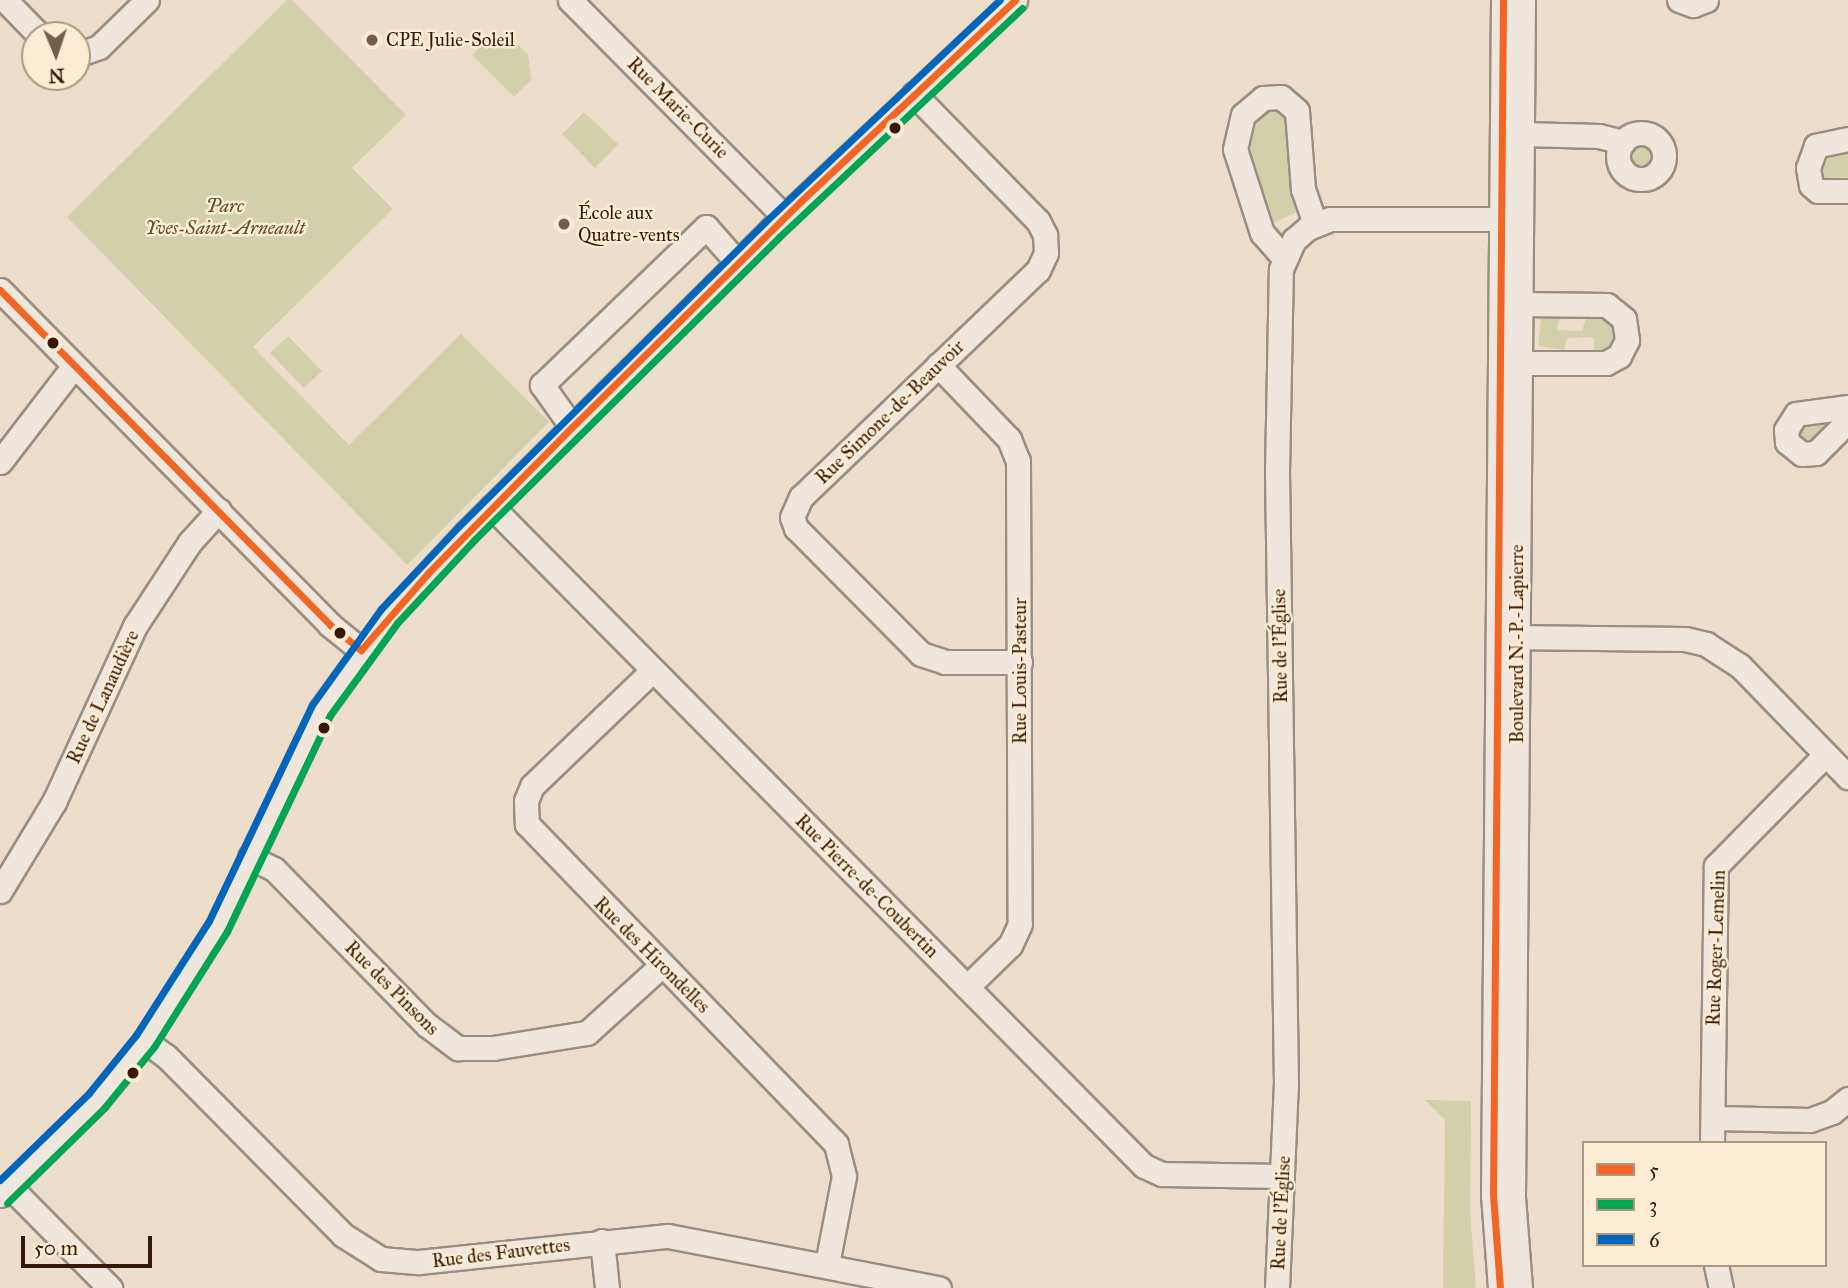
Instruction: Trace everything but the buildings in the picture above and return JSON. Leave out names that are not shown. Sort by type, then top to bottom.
[{"type":"street","points":[[5,0],[25,21]]},
{"type":"street","points":[[91,50],[99,47],[147,0]]},
{"type":"street","name":"Rue Marie-Curie","points":[[570,0],[785,217]]},
{"type":"street","points":[[110,1288],[5,1190],[97,1100],[145,1041],[218,926],[307,734],[361,650],[492,507],[572,427],[785,217],[1015,0]]},
{"type":"street","name":"Boulevard N.-P.-Lapierre","points":[[1503,0],[1511,219],[1508,637],[1513,1196],[1520,1288]]},
{"type":"street","name":"Boulevard N.-P.-Lapierre","points":[[1510,363],[1520,304],[1511,219],[1522,134],[1523,0]]},
{"type":"street","points":[[1679,0],[1693,5],[1706,0]]},
{"type":"street","name":"Rue Simone-de-Beauvoir","points":[[914,94],[1038,220],[1046,242],[1038,270],[798,501],[793,523],[921,654],[945,662],[1020,662]]},
{"type":"street","points":[[1315,224],[1303,189],[1297,111],[1281,97],[1263,98],[1243,115],[1235,149],[1262,233],[1284,258],[1294,240],[1315,224],[1341,218],[1511,219]]},
{"type":"street","points":[[1522,134],[1599,136],[1623,142]]},
{"type":"street","points":[[1848,139],[1816,146],[1808,168],[1814,188],[1848,191]]},
{"type":"street","points":[[572,427],[542,385],[706,227],[738,263]]},
{"type":"street","name":"Rue de l'Église","points":[[1277,1288],[1286,1059],[1277,472],[1284,258]]},
{"type":"street","points":[[0,290],[361,650]]},
{"type":"street","points":[[1510,363],[1575,334],[1520,304]]},
{"type":"street","name":"Rue Louis-Pasteur","points":[[938,365],[1009,439],[1017,454],[1020,924],[1010,945],[967,987]]},
{"type":"street","points":[[0,462],[74,366]]},
{"type":"street","points":[[1848,407],[1796,414],[1786,430],[1787,442],[1802,454],[1816,453],[1848,421]]},
{"type":"street","name":"Rue Pierre-de-Coubertin","points":[[492,507],[652,671],[1153,1171],[1282,1176]]},
{"type":"street","name":"Rue de Lanaudière","points":[[0,891],[45,820],[135,626],[190,542],[219,510]]},
{"type":"street","points":[[1508,637],[1685,639],[1706,645],[1740,666],[1848,777]]},
{"type":"street","name":"Boulevard N.-P.-Lapierre","points":[[1500,1288],[1493,1195],[1508,637]]},
{"type":"street","name":"Rue des Hirondelles","points":[[652,671],[532,786],[525,809],[527,824],[536,838],[836,1144],[844,1176],[827,1264]]},
{"type":"street","name":"Rue Roger-Lemelin","points":[[1712,1141],[1716,866],[1825,755]]},
{"type":"street","name":"Rue des Pinsons","points":[[250,857],[274,869],[427,1025],[457,1048],[493,1048],[587,1033],[662,965]]},
{"type":"street","name":"Rue des Fauvettes","points":[[145,1041],[166,1056],[343,1235],[372,1256],[393,1262],[419,1262],[602,1241],[690,1238],[939,1288]]},
{"type":"street","points":[[1713,1118],[1810,1120],[1832,1112],[1848,1099]]},
{"type":"street","points":[[602,1241],[607,1288]]},
{"type":"street","points":[[1716,1267],[1721,1288]]},
{"type":"green space","name":"Parc Yves-Saint-Arneault","points":[[287,0],[292,0],[406,115],[352,168],[393,209],[253,347],[349,445],[461,334],[549,422],[407,565],[67,217]]},
{"type":"green space","points":[[490,37],[514,41],[528,55],[531,80],[514,97],[472,55]]},
{"type":"green space","points":[[1274,109],[1282,112],[1289,126],[1290,192],[1296,212],[1273,223],[1247,145],[1258,115]]},
{"type":"green space","points":[[584,112],[618,144],[595,168],[562,134]]},
{"type":"green space","points":[[1642,146],[1650,149],[1653,157],[1650,165],[1642,168],[1634,165],[1631,157],[1634,149]]},
{"type":"green space","points":[[1848,152],[1848,177],[1823,178],[1819,169],[1825,155]]},
{"type":"green space","points":[[1598,315],[1612,321],[1616,329],[1609,350],[1594,353],[1594,337],[1567,338],[1564,350],[1538,346],[1541,319],[1559,318],[1557,330],[1582,331],[1587,316]]},
{"type":"green space","points":[[288,336],[322,371],[304,388],[270,353]]},
{"type":"green space","points":[[1836,419],[1809,444],[1798,439],[1797,432],[1804,421]]},
{"type":"green space","points":[[1425,1100],[1471,1101],[1470,1212],[1476,1288],[1443,1288],[1445,1120]]},
{"type":"transit line","name":"6","points":[[0,1180],[89,1093],[136,1035],[209,921],[312,705],[381,609],[459,526],[765,222],[1000,0]]},
{"type":"transit line","name":"5","points":[[0,290],[330,625],[361,650],[429,572],[572,427],[800,202],[1015,0]]},
{"type":"transit line","name":"5","points":[[1500,1288],[1493,1195],[1503,0]]},
{"type":"transit line","name":"3","points":[[7,1203],[104,1108],[154,1047],[227,931],[330,715],[397,623],[474,540],[779,237],[1022,8]]},
{"type":"place","name":"CPE Julie-Soleil","points":[[372,40]]},
{"type":"place","name":"École aux Quatre-vents","points":[[564,224]]}]
